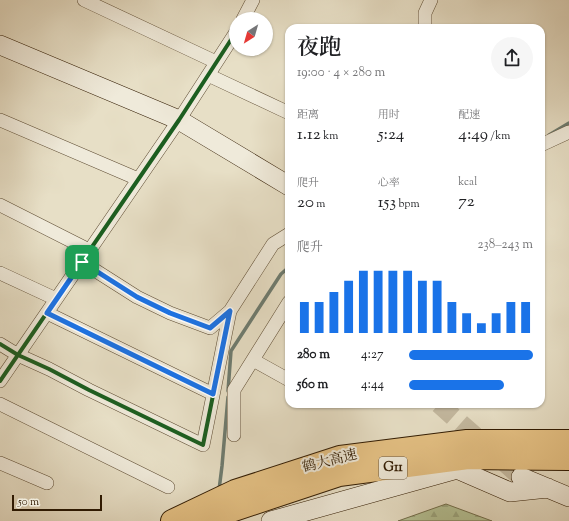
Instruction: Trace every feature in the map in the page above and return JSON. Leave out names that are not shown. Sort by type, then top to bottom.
[{"type":"highway","name":"鹤大高速","points":[[218,510],[235,491],[340,457],[467,441],[569,442]]},
{"type":"highway","name":"鹤大高速","points":[[172,521],[218,510],[339,475],[468,458],[569,459]]},
{"type":"street","points":[[84,0],[216,62]]},
{"type":"street","points":[[247,12],[253,0]]},
{"type":"street","points":[[425,24],[425,13],[431,0]]},
{"type":"street","points":[[0,381],[179,120],[229,42]]},
{"type":"street","points":[[0,45],[179,120],[285,182]]},
{"type":"street","points":[[208,75],[285,111]]},
{"type":"street","points":[[0,120],[138,180]]},
{"type":"street","points":[[545,143],[569,132]]},
{"type":"street","points":[[0,205],[90,250]]},
{"type":"street","points":[[82,262],[137,297],[170,313],[210,328],[230,311],[273,244],[285,236]]},
{"type":"street","points":[[0,273],[56,298]]},
{"type":"street","points":[[0,344],[18,355],[203,445],[230,311]]},
{"type":"street","points":[[47,313],[213,394]]},
{"type":"street","points":[[234,435],[234,390],[253,360],[284,320]]},
{"type":"street","points":[[253,360],[285,378]]},
{"type":"street","points":[[0,404],[168,487]]},
{"type":"street","points":[[0,463],[48,483]]},
{"type":"street","points":[[271,521],[457,469],[510,492],[548,488]]},
{"type":"street","points":[[521,477],[569,497]]},
{"type":"green space","points":[[446,504],[492,521],[398,521]]},
{"type":"waterway","points":[[549,135],[569,123]]},
{"type":"waterway","points":[[228,391],[231,351],[281,274],[285,270]]},
{"type":"waterway","points":[[219,490],[228,397]]},
{"type":"tunnel","points":[[443,408],[521,477]]},
{"type":"cycle path","points":[[0,381],[179,120],[229,43]]},
{"type":"cycle path","points":[[0,344],[18,355],[203,445],[230,311]]},
{"type":"route","points":[[82,262],[137,297],[170,313],[210,328],[230,311],[213,394],[47,313],[82,262]]}]
